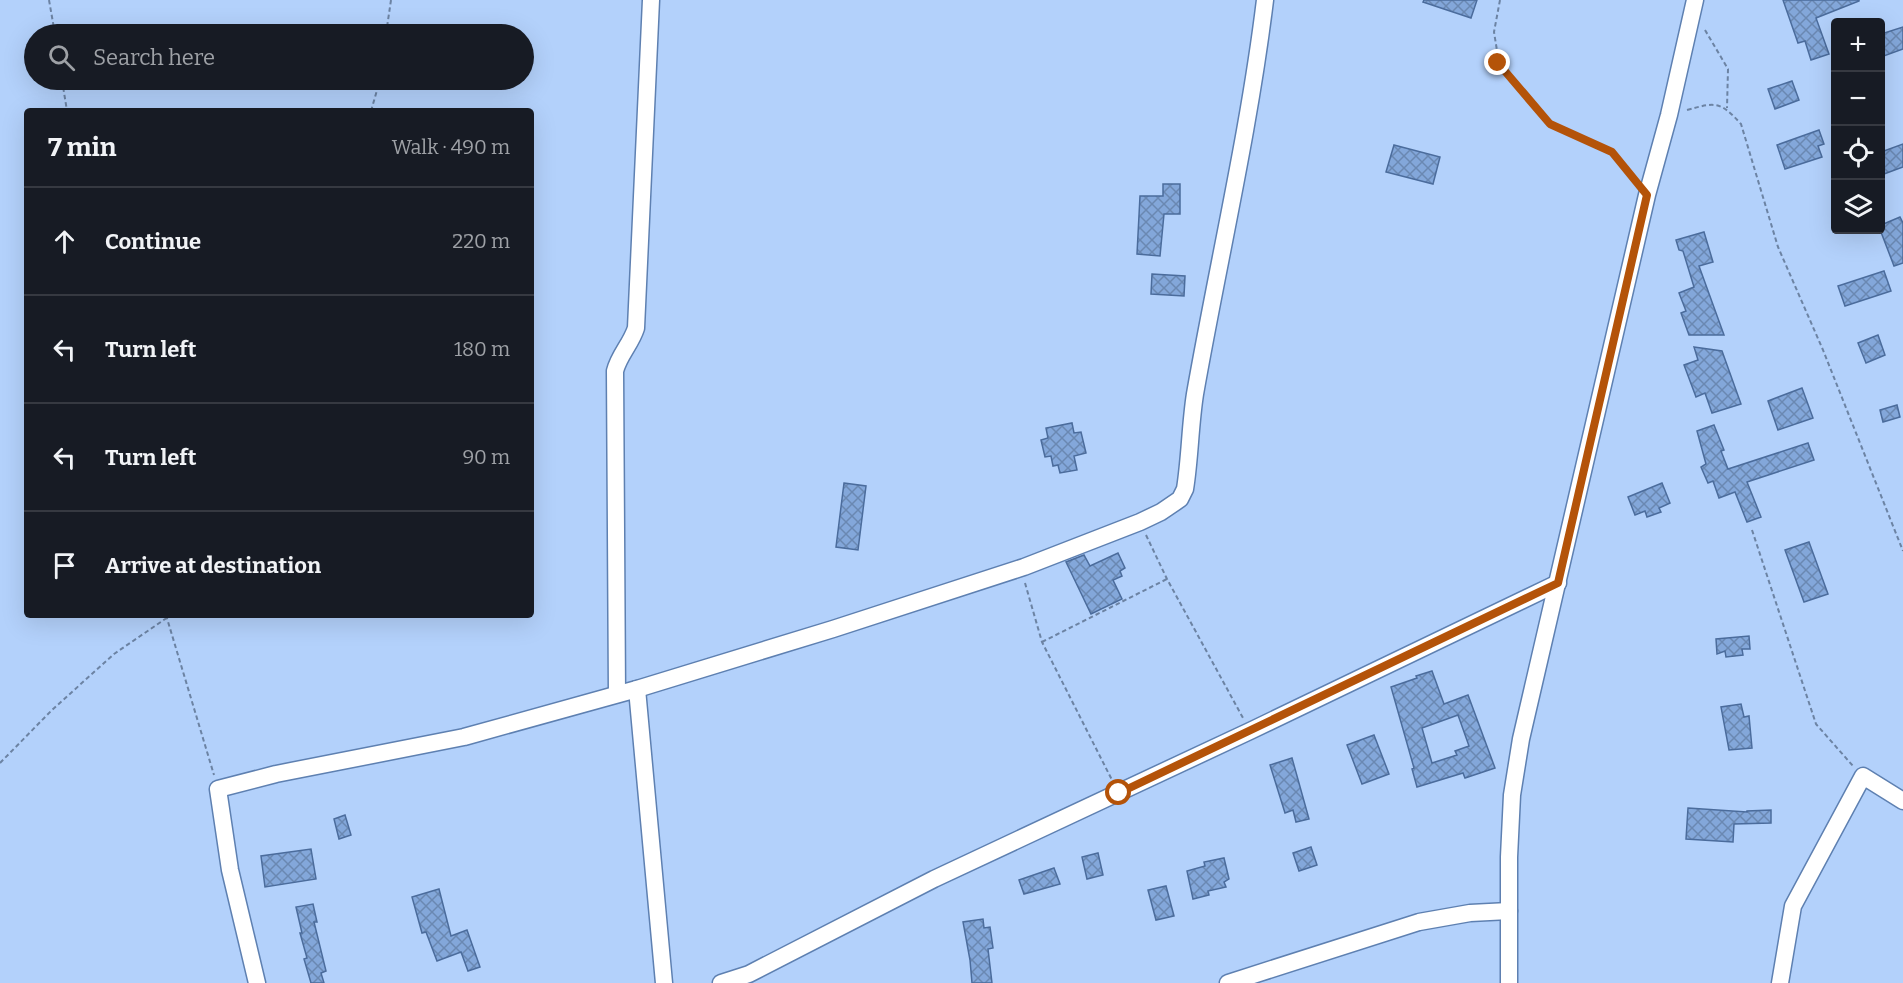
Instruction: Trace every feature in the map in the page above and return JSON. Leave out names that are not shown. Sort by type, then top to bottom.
[{"type":"street","points":[[617,694],[615,371],[636,328],[651,0]]},
{"type":"street","points":[[257,983],[230,870],[218,789],[276,774],[464,737],[637,689],[1024,567],[1140,522],[1180,499],[1185,489],[1195,398],[1221,249],[1256,77],[1265,0]]},
{"type":"street","points":[[1509,983],[1509,857],[1514,784],[1530,695],[1647,195],[1670,115],[1694,5]]},
{"type":"street","points":[[721,983],[749,974],[934,879],[1558,583]]},
{"type":"street","points":[[637,689],[664,983]]},
{"type":"street","points":[[1780,983],[1793,906],[1863,776],[1903,801]]},
{"type":"street","points":[[1228,983],[1419,922],[1470,913],[1509,911]]},
{"type":"path","points":[[49,0],[53,24]]},
{"type":"path","points":[[387,24],[391,0]]},
{"type":"path","points":[[1500,0],[1494,32],[1498,63],[1550,124],[1612,152],[1647,195]]},
{"type":"path","points":[[1694,5],[1728,69],[1727,108]]},
{"type":"path","points":[[64,90],[67,108]]},
{"type":"path","points":[[372,108],[377,90]]},
{"type":"path","points":[[1670,115],[1709,104],[1727,108],[1741,124],[1778,247],[1823,350],[1903,551]]},
{"type":"path","points":[[1140,522],[1167,579],[1250,731]]},
{"type":"path","points":[[1752,530],[1816,724],[1863,776]]},
{"type":"path","points":[[1024,567],[1025,585],[1042,642],[1119,793]]},
{"type":"path","points":[[1042,642],[1167,579]]},
{"type":"path","points":[[0,763],[51,710],[114,654],[166,618]]},
{"type":"path","points":[[167,618],[218,789]]},
{"type":"building","points":[[1424,0],[1477,0],[1471,18],[1423,2]]},
{"type":"building","points":[[1783,0],[1859,1],[1816,18],[1829,54],[1811,60],[1805,41],[1798,43]]},
{"type":"building","points":[[1903,27],[1903,49],[1885,56],[1885,33]]},
{"type":"building","points":[[1792,81],[1799,100],[1775,109],[1768,89]]},
{"type":"building","points":[[1819,130],[1824,144],[1818,146],[1822,157],[1785,169],[1777,145]]},
{"type":"building","points":[[1903,144],[1903,167],[1885,174],[1885,151]]},
{"type":"building","points":[[1394,145],[1440,157],[1433,184],[1386,172]]},
{"type":"building","points":[[1163,184],[1180,184],[1180,214],[1164,214],[1160,256],[1137,254],[1140,196],[1163,196]]},
{"type":"building","points":[[1900,217],[1903,223],[1903,263],[1894,266],[1882,234],[1885,234],[1885,223]]},
{"type":"building","points":[[1704,232],[1713,262],[1699,266],[1724,335],[1689,335],[1681,313],[1686,311],[1679,293],[1694,287],[1683,251],[1679,250],[1676,240]]},
{"type":"building","points":[[1884,271],[1891,291],[1845,306],[1838,286]]},
{"type":"building","points":[[1152,274],[1185,276],[1184,296],[1151,294]]},
{"type":"building","points":[[1878,335],[1885,355],[1866,363],[1858,343]]},
{"type":"building","points":[[1694,347],[1722,351],[1741,404],[1712,413],[1705,393],[1696,397],[1684,365],[1698,360]]},
{"type":"building","points":[[1802,388],[1813,418],[1778,430],[1768,401]]},
{"type":"building","points":[[1897,405],[1900,417],[1883,422],[1880,410]]},
{"type":"building","points":[[1072,423],[1074,433],[1081,432],[1086,453],[1074,456],[1077,470],[1060,473],[1058,465],[1053,466],[1051,456],[1045,457],[1041,440],[1048,438],[1046,428]]},
{"type":"building","points":[[1714,425],[1724,450],[1721,451],[1728,469],[1808,443],[1814,460],[1747,482],[1761,517],[1747,522],[1735,492],[1719,498],[1713,481],[1708,483],[1701,467],[1706,464],[1697,431]]},
{"type":"building","points":[[844,483],[866,486],[858,550],[836,547]]},
{"type":"building","points":[[1662,483],[1670,503],[1659,508],[1661,512],[1647,517],[1645,511],[1635,515],[1628,497]]},
{"type":"building","points":[[1809,542],[1828,594],[1804,602],[1785,550]]},
{"type":"building","points":[[1118,553],[1125,568],[1120,571],[1122,576],[1113,580],[1122,599],[1091,614],[1066,562],[1084,555],[1090,566]]},
{"type":"building","points":[[1749,636],[1750,649],[1742,649],[1743,655],[1726,657],[1725,651],[1717,654],[1716,639]]},
{"type":"building","points":[[1432,671],[1444,704],[1468,695],[1495,768],[1465,778],[1463,773],[1417,787],[1412,769],[1414,768],[1391,687],[1417,678],[1416,676]],"holes":[[[1458,715],[1469,746],[1455,751],[1457,755],[1432,763],[1422,728]]]},
{"type":"building","points":[[1741,704],[1744,717],[1749,716],[1752,748],[1729,750],[1721,707]]},
{"type":"building","points":[[1374,735],[1389,774],[1362,784],[1347,745]]},
{"type":"building","points":[[1292,758],[1309,819],[1296,822],[1293,810],[1285,813],[1270,765]]},
{"type":"building","points":[[1688,808],[1747,812],[1771,810],[1771,823],[1734,824],[1733,842],[1686,839]]},
{"type":"building","points":[[345,815],[351,835],[339,839],[334,819]]},
{"type":"building","points":[[1311,847],[1317,865],[1299,871],[1293,853]]},
{"type":"building","points":[[311,849],[316,879],[265,887],[261,856]]},
{"type":"building","points":[[1098,853],[1103,875],[1087,879],[1082,857]]},
{"type":"building","points":[[1224,858],[1229,879],[1224,882],[1226,887],[1208,891],[1209,895],[1193,899],[1187,871],[1205,866],[1204,862]]},
{"type":"building","points":[[1054,868],[1060,884],[1024,894],[1019,880]]},
{"type":"building","points":[[1166,886],[1174,916],[1156,920],[1148,890]]},
{"type":"building","points":[[439,889],[451,936],[467,930],[480,967],[468,971],[461,952],[437,961],[426,932],[422,933],[412,897]]},
{"type":"building","points":[[313,904],[317,922],[314,922],[326,971],[321,973],[324,983],[311,983],[304,959],[307,958],[296,907]]},
{"type":"building","points":[[983,919],[984,928],[990,927],[993,948],[988,949],[992,983],[972,983],[963,922]]},
{"type":"route","points":[[1119,793],[1558,583],[1647,195],[1612,152],[1550,124],[1498,63]]}]
